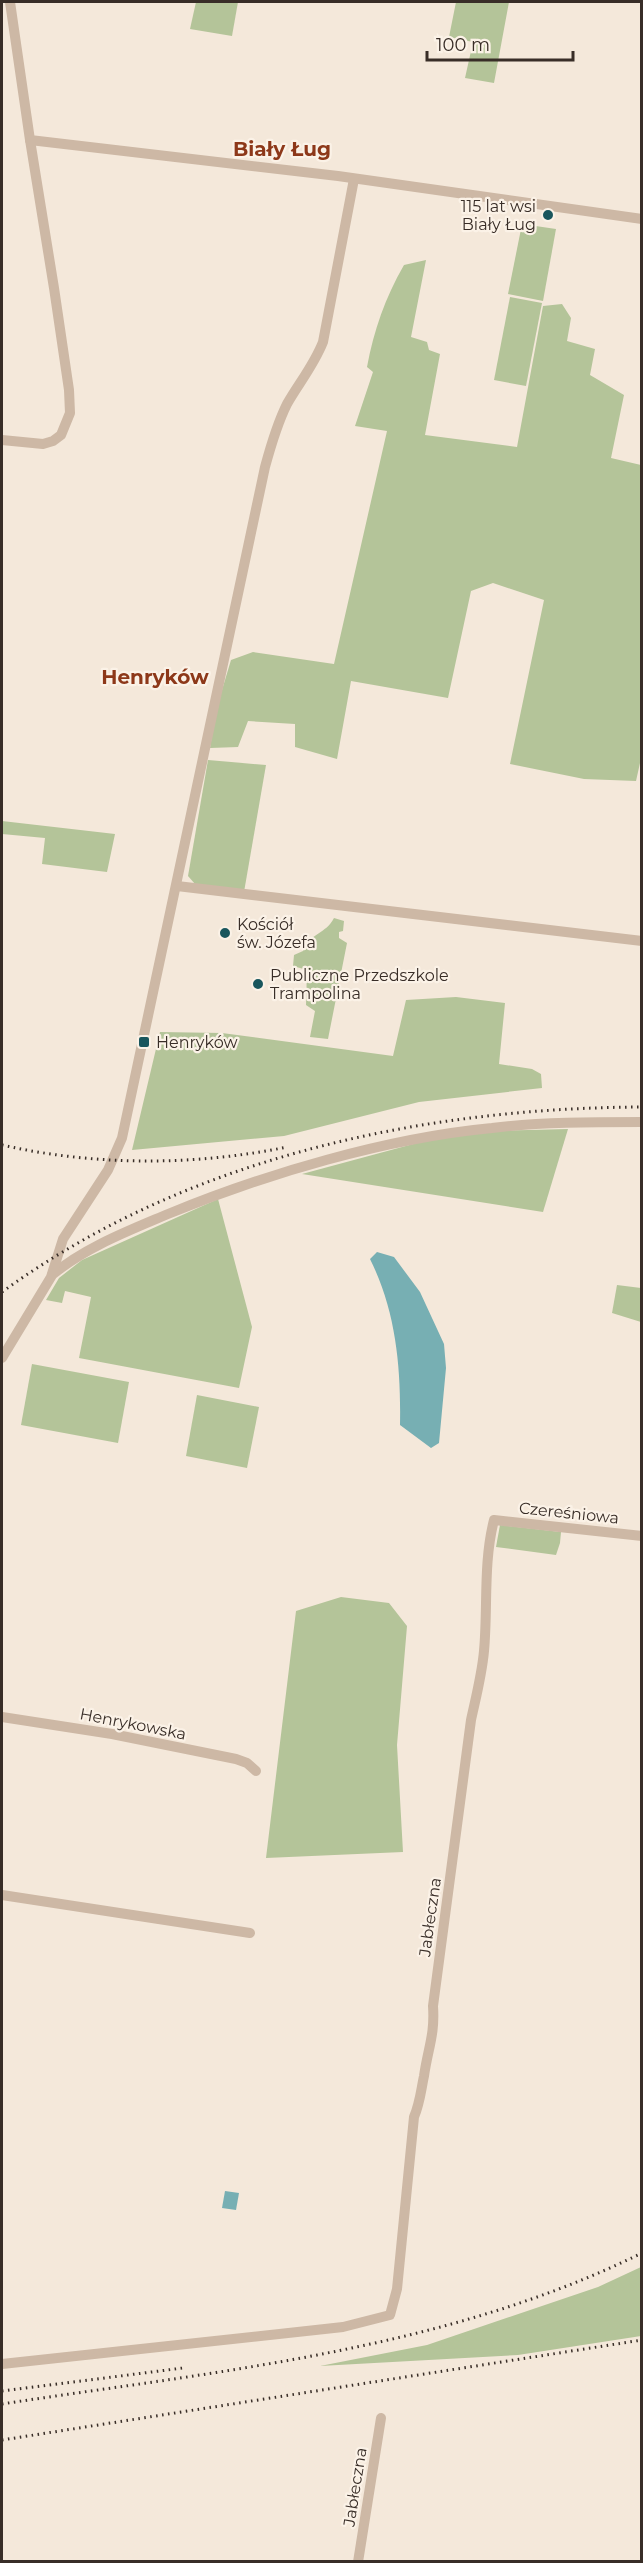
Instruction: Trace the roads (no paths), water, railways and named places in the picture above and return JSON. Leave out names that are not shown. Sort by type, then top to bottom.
[{"type":"street","points":[[2,440],[43,444],[53,441],[61,435],[70,413],[61,333],[10,2]]},
{"type":"street","points":[[30,140],[354,179],[642,219]]},
{"type":"street","points":[[2,1358],[51,1277],[63,1239],[108,1170],[122,1138],[268,456],[278,424],[288,403],[311,367],[323,342],[354,179]]},
{"type":"street","points":[[177,886],[642,941]]},
{"type":"street","points":[[51,1277],[74,1257],[213,1196],[381,1147],[447,1133],[493,1127],[642,1122]]},
{"type":"street","name":"Czereśniowa","points":[[494,1520],[642,1536]]},
{"type":"street","name":"Jabłeczna","points":[[2,2364],[343,2327],[390,2315],[397,2289],[414,2117],[420,2103],[434,2032],[433,2006],[436,1983],[471,1720],[481,1676],[485,1641],[486,1582],[494,1520]]},
{"type":"street","name":"Henrykowska","points":[[2,1717],[112,1734],[236,1759],[247,1763],[256,1771]]},
{"type":"street","points":[[2,1895],[250,1934]]},
{"type":"street","name":"Jabłeczna","points":[[358,2562],[381,2418]]},
{"type":"water","points":[[377,1252],[394,1257],[420,1292],[444,1344],[446,1368],[439,1443],[431,1448],[400,1425],[395,1340],[386,1299],[370,1259]]},
{"type":"water","points":[[225,2191],[239,2193],[236,2210],[222,2208]]},
{"type":"railway","points":[[2,1292],[73,1246],[148,1207],[226,1175],[307,1150],[389,1131],[473,1118],[558,1110],[642,1107]]},
{"type":"railway","points":[[2,1145],[73,1157],[144,1161],[216,1158],[287,1147]]},
{"type":"railway","points":[[2,2404],[247,2368],[409,2335],[488,2313],[566,2286],[642,2253]]},
{"type":"railway","points":[[2,2440],[642,2340]]},
{"type":"railway","points":[[2,2391],[183,2368]]},
{"type":"place","name":"115 lat wsi Biały Ług","points":[[548,215]]},
{"type":"place","name":"Kościół św. Józefa","points":[[225,933]]},
{"type":"place","name":"Publiczne Przedszkole Trampolina","points":[[258,984]]},
{"type":"place","name":"Henryków","points":[[144,1042]]},
{"type":"district","name":"Biały Ług","points":[[282,149]]},
{"type":"district","name":"Henryków","points":[[155,677]]}]
